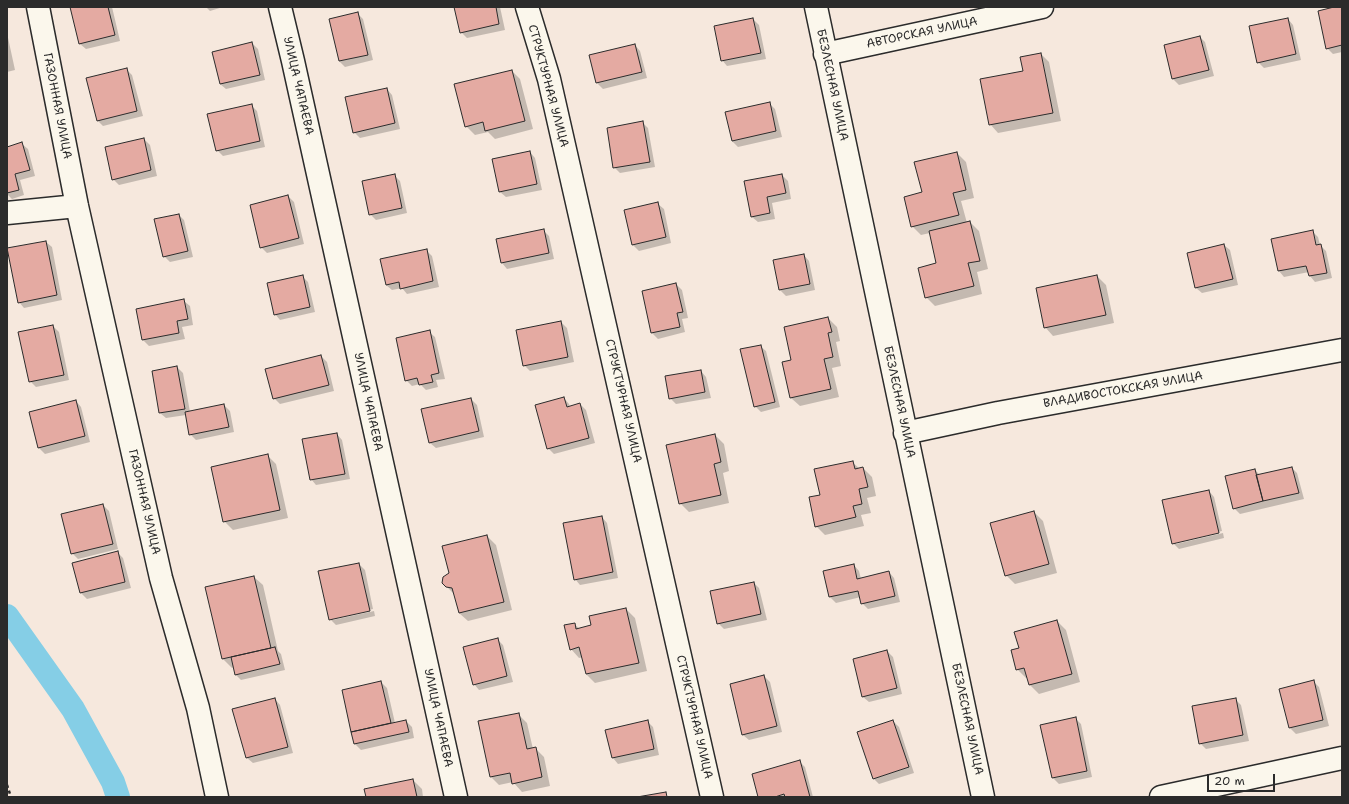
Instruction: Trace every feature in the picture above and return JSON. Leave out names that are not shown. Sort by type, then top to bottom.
[{"type":"street","name":"ГАЗОННАЯ УЛИЦА","points":[[38,7],[77,206],[161,578],[198,708],[216,797]]},
{"type":"street","name":"УЛИЦА ЧАПАЕВА","points":[[280,7],[456,797]]},
{"type":"street","name":"СТРУКТУРНАЯ УЛИЦА","points":[[527,7],[549,80],[712,797]]},
{"type":"street","name":"БЕЗЛЕСНАЯ УЛИЦА","points":[[816,7],[905,433],[984,797]]},
{"type":"street","name":"АВТОРСКАЯ УЛИЦА","points":[[825,54],[1042,7]]},
{"type":"street","points":[[7,213],[77,206]]},
{"type":"street","name":"ВЛАДИВОСТОКСКАЯ УЛИЦА","points":[[905,433],[998,413],[1342,350]]},
{"type":"street","points":[[1161,797],[1342,758]]},
{"type":"path","points":[[7,785],[11,797]]},
{"type":"building","points":[[70,7],[108,7],[115,35],[79,44]]},
{"type":"building","points":[[454,7],[496,7],[499,24],[460,33]]},
{"type":"building","points":[[1334,7],[1342,7],[1342,45],[1326,49],[1318,11]]},
{"type":"building","points":[[358,12],[368,55],[339,61],[329,19]]},
{"type":"building","points":[[753,18],[761,53],[721,61],[714,26]]},
{"type":"building","points":[[1288,18],[1296,54],[1257,63],[1249,26]]},
{"type":"building","points":[[1200,36],[1209,70],[1172,79],[1164,45]]},
{"type":"building","points":[[252,42],[260,75],[220,84],[212,52]]},
{"type":"building","points":[[635,44],[642,72],[596,83],[589,55]]},
{"type":"building","points":[[1041,53],[1053,113],[989,125],[980,79],[1023,71],[1020,57]]},
{"type":"building","points":[[127,68],[137,111],[97,121],[86,78]]},
{"type":"building","points":[[512,70],[525,121],[485,131],[483,122],[465,127],[454,84]]},
{"type":"building","points":[[387,88],[395,123],[353,133],[345,97]]},
{"type":"building","points":[[770,102],[776,131],[732,141],[725,112]]},
{"type":"building","points":[[252,104],[260,141],[216,151],[207,114]]},
{"type":"building","points":[[643,121],[650,162],[613,168],[607,128]]},
{"type":"building","points":[[144,138],[151,170],[112,180],[105,147]]},
{"type":"building","points":[[22,142],[30,170],[15,174],[19,190],[7,193],[7,147]]},
{"type":"building","points":[[530,151],[537,184],[499,192],[492,159]]},
{"type":"building","points":[[957,152],[966,190],[953,193],[959,215],[911,227],[904,197],[922,192],[914,162]]},
{"type":"building","points":[[395,174],[402,208],[369,215],[362,181]]},
{"type":"building","points":[[782,174],[786,193],[767,197],[770,213],[751,217],[744,181]]},
{"type":"building","points":[[288,195],[299,238],[260,248],[250,205]]},
{"type":"building","points":[[658,202],[666,237],[632,245],[624,210]]},
{"type":"building","points":[[179,214],[188,251],[163,257],[154,219]]},
{"type":"building","points":[[970,221],[980,261],[968,263],[974,286],[925,298],[918,268],[936,263],[929,231]]},
{"type":"building","points":[[544,229],[549,253],[501,263],[496,239]]},
{"type":"building","points":[[1313,230],[1316,245],[1321,244],[1327,273],[1309,276],[1306,266],[1278,271],[1271,239]]},
{"type":"building","points":[[46,241],[57,295],[18,303],[7,248]]},
{"type":"building","points":[[1224,244],[1233,279],[1195,288],[1187,253]]},
{"type":"building","points":[[427,249],[433,281],[400,289],[399,282],[386,285],[380,259]]},
{"type":"building","points":[[804,254],[810,284],[779,290],[773,260]]},
{"type":"building","points":[[303,275],[310,307],[274,315],[267,283]]},
{"type":"building","points":[[1097,275],[1106,315],[1044,328],[1036,288]]},
{"type":"building","points":[[676,283],[683,312],[677,313],[680,327],[651,333],[642,291]]},
{"type":"building","points":[[184,299],[188,319],[177,321],[179,333],[142,340],[136,309]]},
{"type":"building","points":[[828,317],[832,332],[828,333],[833,357],[824,359],[831,389],[790,398],[782,362],[791,360],[784,327]]},
{"type":"building","points":[[561,321],[568,357],[523,366],[516,330]]},
{"type":"building","points":[[53,325],[64,375],[29,382],[18,332]]},
{"type":"building","points":[[430,330],[439,373],[431,375],[433,382],[419,385],[417,378],[405,381],[396,338]]},
{"type":"building","points":[[761,345],[775,402],[754,407],[740,349]]},
{"type":"building","points":[[321,355],[329,385],[273,399],[265,369]]},
{"type":"building","points":[[177,366],[185,409],[159,413],[152,371]]},
{"type":"building","points":[[701,370],[705,392],[669,399],[665,376]]},
{"type":"building","points":[[564,397],[567,407],[580,403],[589,438],[547,449],[535,405]]},
{"type":"building","points":[[471,398],[479,431],[429,443],[421,409]]},
{"type":"building","points":[[76,400],[85,436],[38,448],[29,412]]},
{"type":"building","points":[[224,404],[229,427],[189,435],[185,412]]},
{"type":"building","points":[[337,433],[345,474],[310,480],[302,439]]},
{"type":"building","points":[[715,434],[721,462],[714,464],[721,495],[679,504],[666,445]]},
{"type":"building","points":[[268,454],[280,510],[223,522],[211,467]]},
{"type":"building","points":[[853,461],[855,469],[863,467],[868,487],[859,489],[862,504],[853,506],[856,517],[815,527],[809,497],[820,495],[814,469]]},
{"type":"building","points":[[1292,467],[1299,493],[1263,501],[1256,475]]},
{"type":"building","points":[[1255,469],[1263,501],[1233,509],[1225,476]]},
{"type":"building","points":[[1209,490],[1219,533],[1172,544],[1162,500]]},
{"type":"building","points":[[103,504],[113,544],[71,554],[61,514]]},
{"type":"building","points":[[1034,511],[1049,564],[1005,576],[990,523]]},
{"type":"building","points":[[602,516],[613,572],[574,580],[563,523]]},
{"type":"building","points":[[487,535],[504,602],[459,613],[452,588],[446,587],[442,583],[443,577],[449,573],[442,546]]},
{"type":"building","points":[[118,551],[125,582],[80,593],[72,563]]},
{"type":"building","points":[[359,563],[370,611],[329,620],[318,571]]},
{"type":"building","points":[[854,564],[857,579],[889,571],[895,596],[861,604],[858,591],[829,597],[823,571]]},
{"type":"building","points":[[254,576],[271,648],[222,659],[205,587]]},
{"type":"building","points":[[754,582],[761,614],[717,624],[710,591]]},
{"type":"building","points":[[626,608],[639,663],[586,674],[579,647],[570,650],[564,625],[575,623],[576,629],[591,625],[589,616]]},
{"type":"building","points":[[1057,620],[1072,674],[1029,685],[1024,668],[1016,670],[1011,650],[1019,648],[1014,632]]},
{"type":"building","points":[[498,638],[507,676],[473,685],[463,647]]},
{"type":"building","points":[[275,647],[280,664],[235,675],[231,657]]},
{"type":"building","points":[[887,650],[897,688],[862,697],[853,659]]},
{"type":"building","points":[[764,675],[777,726],[742,735],[730,684]]},
{"type":"building","points":[[1314,680],[1323,720],[1289,728],[1279,689]]},
{"type":"building","points":[[381,681],[391,723],[351,732],[342,690]]},
{"type":"building","points":[[275,698],[288,747],[246,758],[232,709]]},
{"type":"building","points":[[1236,698],[1243,735],[1199,744],[1192,706]]},
{"type":"building","points":[[519,713],[527,749],[536,747],[542,777],[512,784],[510,773],[490,777],[478,721]]},
{"type":"building","points":[[1076,717],[1087,771],[1052,778],[1040,725]]},
{"type":"building","points":[[406,720],[409,732],[354,744],[351,732]]},
{"type":"building","points":[[648,720],[654,749],[612,758],[605,730]]},
{"type":"building","points":[[893,720],[909,767],[873,779],[857,732]]},
{"type":"building","points":[[800,760],[810,797],[785,797],[784,794],[775,797],[758,797],[752,774]]},
{"type":"building","points":[[413,779],[417,797],[366,797],[364,789]]},
{"type":"building","points":[[666,792],[667,797],[637,797]]},
{"type":"waterway","points":[[7,616],[73,709],[113,782],[118,797]]}]
